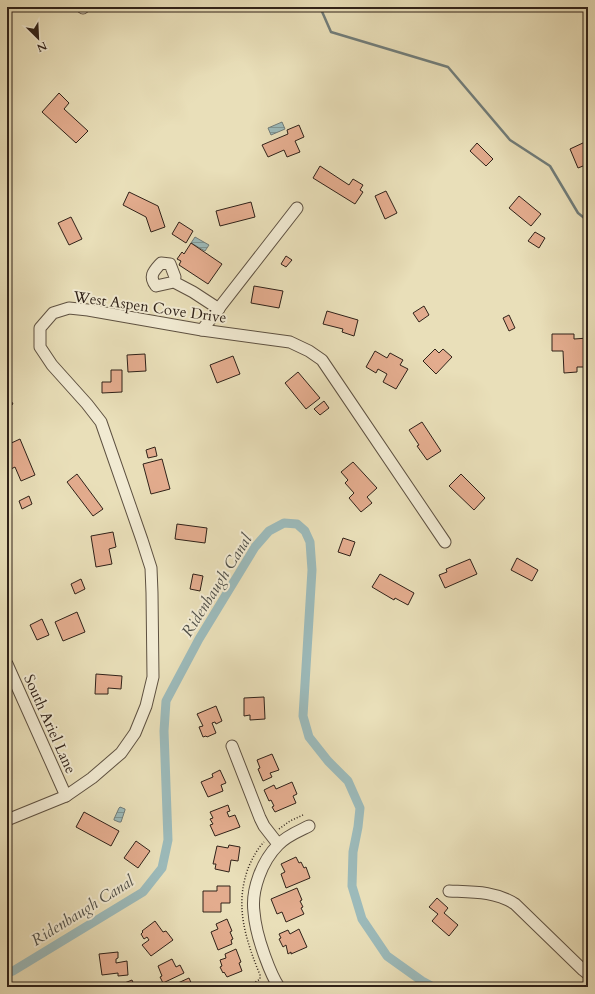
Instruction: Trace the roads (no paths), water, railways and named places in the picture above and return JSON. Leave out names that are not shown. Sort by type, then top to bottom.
[{"type":"street","points":[[202,330],[297,208]]},
{"type":"street","points":[[174,282],[193,292],[219,309]]},
{"type":"street","name":"West Aspen Cove Drive","points":[[7,820],[66,796],[92,778],[121,753],[135,733],[146,706],[153,677],[151,568],[101,422],[52,365],[40,347],[40,328],[52,313],[69,308],[88,310],[202,330],[290,342],[309,351],[322,360],[445,542]]},
{"type":"street","name":"South Ariel Lane","points":[[7,664],[66,796]]},
{"type":"street","points":[[232,746],[260,818],[264,826],[278,844]]},
{"type":"street","points":[[275,985],[256,927],[253,910],[255,892],[259,875],[268,857],[278,844],[309,826]]},
{"type":"street","points":[[449,891],[492,894],[515,904],[588,974]]},
{"type":"water","points":[[282,122],[285,129],[271,135],[268,128]]},
{"type":"water","points":[[195,237],[209,245],[205,251],[191,243]]},
{"type":"water","points":[[120,807],[125,810],[121,822],[119,822],[114,819]]},
{"type":"waterway","points":[[320,7],[331,32],[448,67],[510,140],[550,166],[578,213],[588,221]]},
{"type":"waterway","name":"Ridenbaugh Canal","points":[[7,973],[13,971],[143,892],[162,868],[168,840],[164,731],[166,701],[199,639],[255,547],[269,531],[284,523],[297,524],[305,531],[310,542],[312,570],[303,716],[309,737],[328,761],[348,781],[360,808],[353,852],[352,886],[362,919],[387,956],[433,987]]}]
